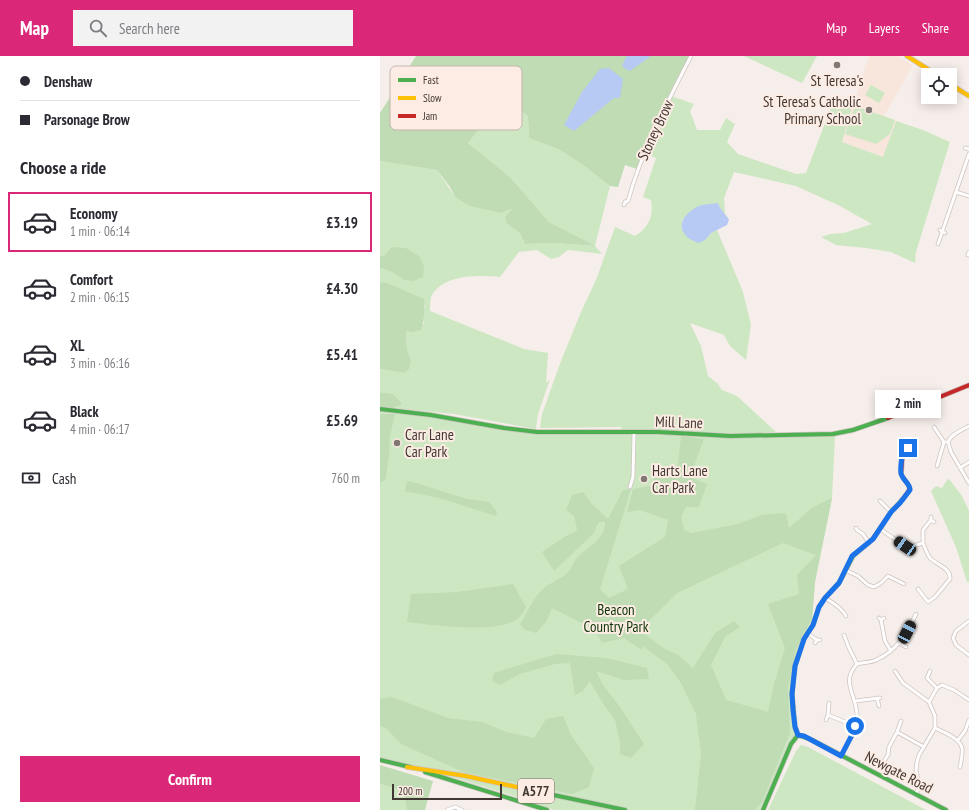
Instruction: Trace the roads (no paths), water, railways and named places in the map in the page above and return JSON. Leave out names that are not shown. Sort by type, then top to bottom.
[{"type":"street","name":"Stoney Brow","points":[[624,204],[628,201],[646,147],[691,56]]},
{"type":"street","points":[[907,56],[926,68]]},
{"type":"street","points":[[957,88],[969,96]]},
{"type":"street","points":[[938,244],[969,154]]},
{"type":"street","points":[[956,192],[969,196]]},
{"type":"street","name":"Mill Lane","points":[[380,409],[431,415],[504,428],[537,432],[664,432],[730,436],[835,435],[866,427],[969,385]]},
{"type":"street","points":[[937,466],[949,438],[969,426]]},
{"type":"street","points":[[934,427],[941,439],[946,442],[969,483]]},
{"type":"street","points":[[630,487],[633,478],[634,433]]},
{"type":"street","points":[[763,810],[791,744],[798,735],[795,727],[793,710],[794,679],[799,651],[807,633],[813,625],[819,607],[839,583],[852,556],[869,543],[891,512],[911,488],[901,474],[902,456],[905,447]]},
{"type":"street","points":[[960,468],[969,462]]},
{"type":"street","points":[[880,501],[891,512]]},
{"type":"street","points":[[919,589],[928,603],[948,582],[950,576],[946,569],[938,565],[929,557],[923,544],[923,530],[932,520]]},
{"type":"street","points":[[856,527],[869,543]]},
{"type":"street","points":[[880,529],[905,546],[923,544]]},
{"type":"street","points":[[845,570],[858,576],[868,585],[874,586],[881,583],[888,574],[902,585]]},
{"type":"street","points":[[825,598],[846,613]]},
{"type":"street","points":[[841,756],[854,731],[857,718],[855,701],[848,680],[851,671],[857,664],[875,660],[891,651],[907,632],[916,613]]},
{"type":"street","points":[[881,619],[885,641],[891,651]]},
{"type":"street","points":[[969,621],[956,631],[953,638],[956,645],[969,655]]},
{"type":"street","points":[[807,633],[817,641]]},
{"type":"street","points":[[847,636],[849,648],[857,664]]},
{"type":"street","points":[[899,643],[906,647]]},
{"type":"street","points":[[901,670],[896,672],[903,683],[929,702],[935,716],[935,728],[917,762],[916,770],[919,786],[916,794]]},
{"type":"street","points":[[930,671],[925,678],[937,688]]},
{"type":"street","points":[[929,702],[937,688],[942,685],[946,685],[967,697],[969,700]]},
{"type":"street","points":[[855,701],[878,698],[879,706]]},
{"type":"street","points":[[826,720],[829,703]]},
{"type":"street","points":[[828,715],[855,726]]},
{"type":"street","points":[[958,740],[969,720]]},
{"type":"street","points":[[884,759],[888,755],[889,747],[902,721]]},
{"type":"street","points":[[935,728],[958,740],[962,749],[959,762],[960,767]]},
{"type":"street","points":[[897,732],[924,747]]},
{"type":"street","name":"Newgate Road","points":[[798,735],[804,736],[946,810]]},
{"type":"street","name":"A577","points":[[380,760],[466,776],[626,810]]},
{"type":"street","name":"A577","points":[[407,766],[547,810]]},
{"type":"street","points":[[447,810],[455,808],[462,810]]},
{"type":"water","points":[[627,56],[651,56],[630,71],[622,65]]},
{"type":"water","points":[[609,68],[623,79],[620,98],[614,98],[574,131],[564,125],[582,92],[600,69]]},
{"type":"water","points":[[718,203],[729,220],[727,225],[711,233],[705,240],[699,243],[687,237],[682,228],[682,224],[689,212],[704,205]]},
{"type":"place","name":"St Teresa's","points":[[837,65]]},
{"type":"place","name":"St Teresa's Catholic Primary School","points":[[869,110]]},
{"type":"place","name":"Carr Lane Car Park","points":[[397,443]]},
{"type":"place","name":"Harts Lane Car Park","points":[[644,479]]},
{"type":"park label","name":"Beacon Country Park","points":[[616,618]]}]
